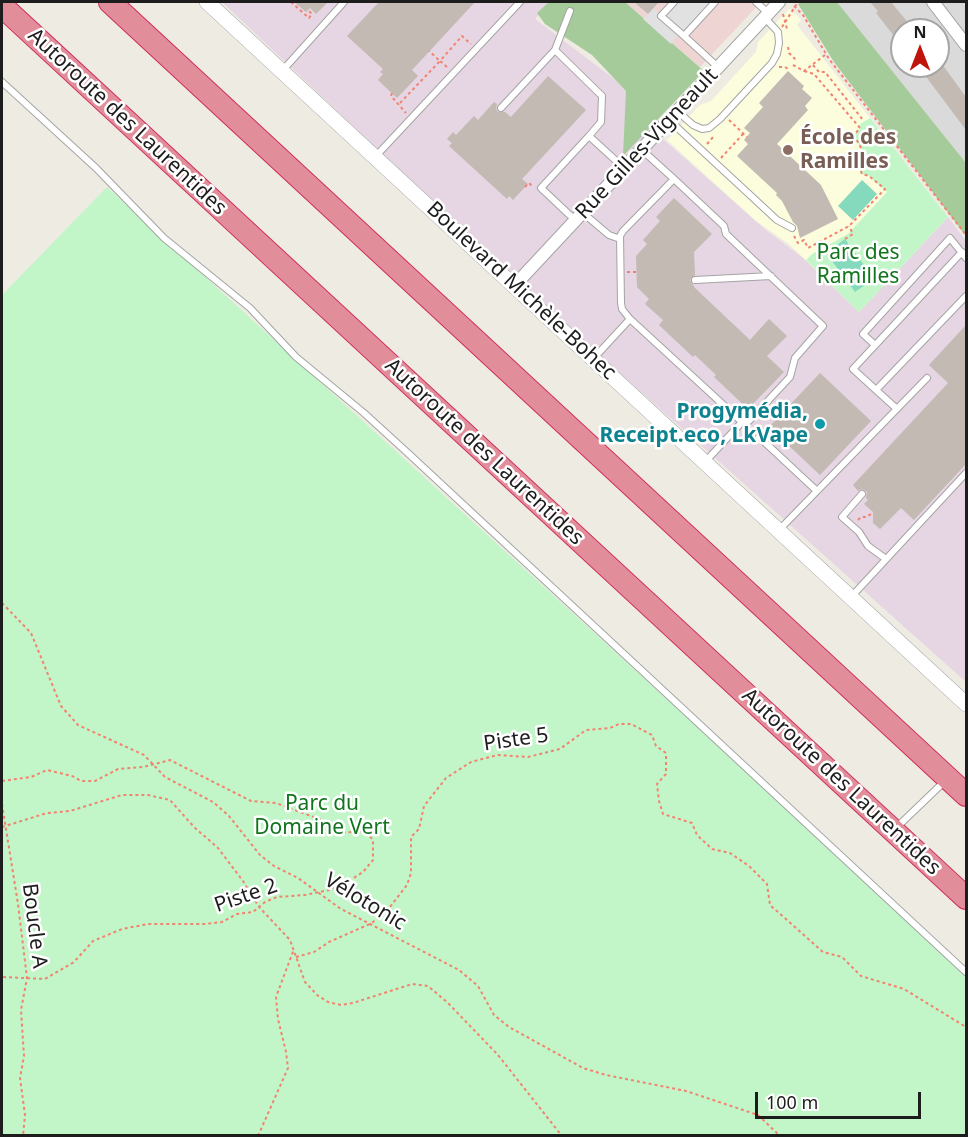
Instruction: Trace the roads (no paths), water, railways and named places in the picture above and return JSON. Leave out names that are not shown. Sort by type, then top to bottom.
[{"type":"highway","points":[[110,2],[966,795]]},
{"type":"highway","name":"Autoroute des Laurentides","points":[[2,6],[966,898]]},
{"type":"street","name":"Boulevard Michèle-Bohec","points":[[207,2],[966,704]]},
{"type":"street","name":"Rue Gilles-Vigneault","points":[[515,285],[779,2]]},
{"type":"street","points":[[940,4],[966,45]]},
{"type":"lane","points":[[282,71],[344,2]]},
{"type":"lane","points":[[375,157],[520,2]]},
{"type":"lane","points":[[674,2],[661,15],[718,68]]},
{"type":"lane","points":[[684,36],[715,2]]},
{"type":"lane","points":[[673,116],[702,129],[709,128],[772,63],[777,54],[778,32],[756,2]]},
{"type":"lane","points":[[501,108],[555,50],[570,11]]},
{"type":"lane","points":[[555,50],[602,96],[601,122],[541,188],[580,217],[609,235],[620,238]]},
{"type":"lane","points":[[2,82],[96,168],[164,238],[250,308],[296,357],[403,448],[966,972]]},
{"type":"lane","points":[[673,116],[777,220],[792,228]]},
{"type":"lane","points":[[589,136],[624,169]]},
{"type":"lane","points":[[642,150],[724,226],[726,234],[824,326],[795,358],[790,377],[748,421],[742,422],[705,462]]},
{"type":"lane","points":[[674,179],[623,231],[620,238],[622,309],[630,320],[742,422]]},
{"type":"lane","points":[[875,345],[863,334],[950,238],[964,255],[854,369],[897,409]]},
{"type":"lane","points":[[695,280],[771,276]]},
{"type":"lane","points":[[876,390],[966,296]]},
{"type":"lane","points":[[593,358],[630,320]]},
{"type":"lane","points":[[779,530],[927,378]]},
{"type":"lane","points":[[759,437],[817,491]]},
{"type":"lane","points":[[852,597],[966,473]]},
{"type":"lane","points":[[862,494],[842,517],[859,532],[868,546],[886,560]]},
{"type":"lane","points":[[894,831],[948,778]]},
{"type":"place","name":"École des Ramilles","points":[[788,150]]},
{"type":"place","name":"Progymédia, Receipt.eco, LkVape","points":[[820,424]]},
{"type":"park label","name":"Parc des Ramilles","points":[[858,265]]},
{"type":"park label","name":"Parc du Domaine Vert","points":[[322,816]]}]
